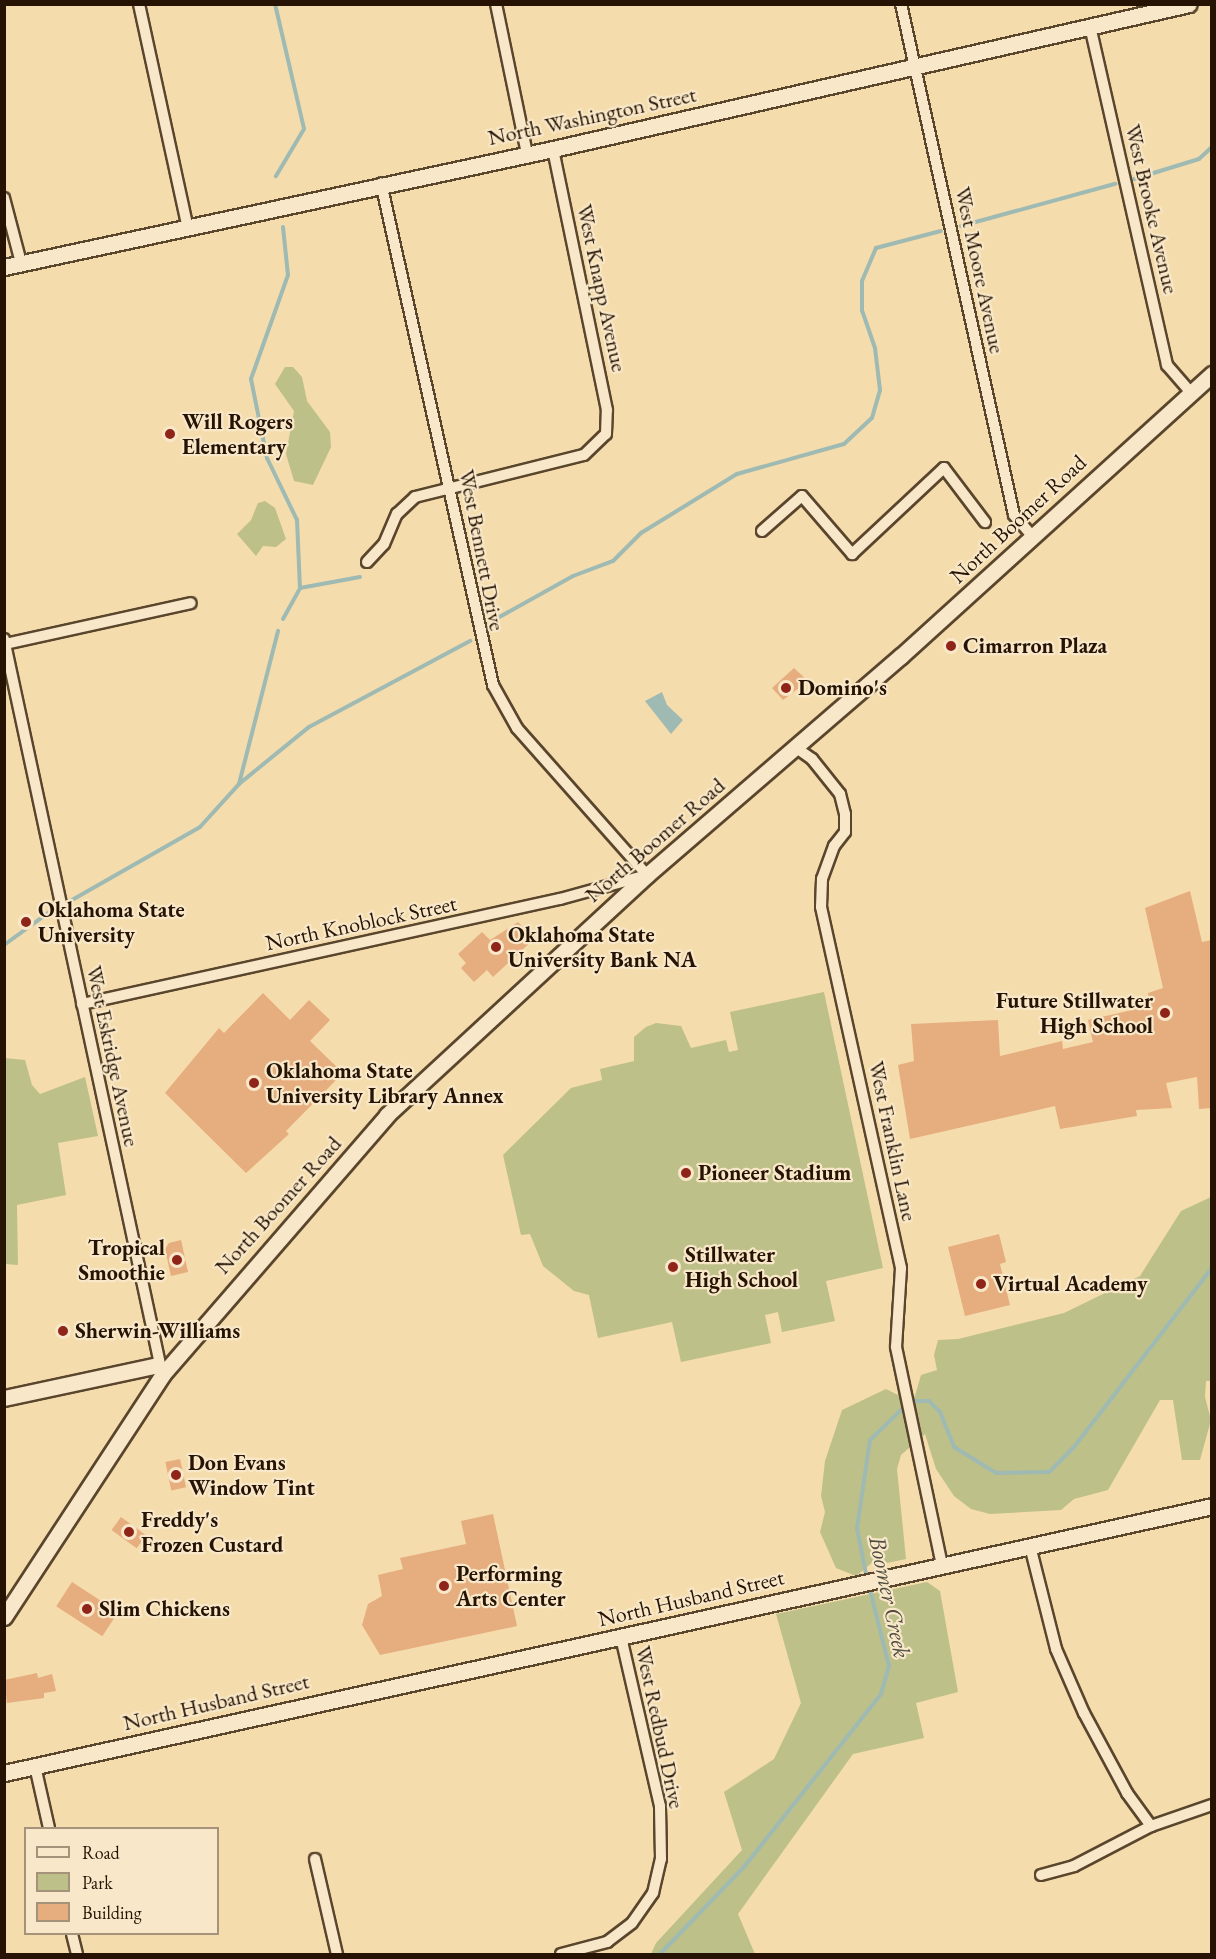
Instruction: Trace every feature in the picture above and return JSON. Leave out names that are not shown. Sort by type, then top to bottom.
[{"type":"main road","name":"North Washington Street","points":[[4,267],[381,183],[553,149],[1189,4]]},
{"type":"main road","name":"North Boomer Road","points":[[4,1617],[160,1369],[387,1115],[647,875],[1033,537],[1212,374]]},
{"type":"main road","points":[[4,1398],[160,1369]]},
{"type":"main road","name":"North Husband Street","points":[[4,1773],[1212,1506]]},
{"type":"street","points":[[139,4],[187,225]]},
{"type":"street","points":[[496,4],[527,154]]},
{"type":"street","name":"West Moore Avenue","points":[[901,4],[1014,515],[1033,537]]},
{"type":"street","name":"West Brooke Avenue","points":[[1090,26],[1167,365],[1191,393]]},
{"type":"street","name":"West Knapp Avenue","points":[[450,486],[584,455],[606,434],[607,410],[553,149]]},
{"type":"street","name":"West Bennett Drive","points":[[381,183],[493,685],[517,728],[647,875]]},
{"type":"street","points":[[4,198],[21,263]]},
{"type":"street","points":[[762,531],[802,496],[852,554],[944,468],[985,522]]},
{"type":"street","points":[[367,562],[384,544],[405,506],[427,491],[450,486]]},
{"type":"street","points":[[5,641],[191,603]]},
{"type":"street","name":"West Eskridge Avenue","points":[[5,641],[160,1369]]},
{"type":"street","name":"West Franklin Lane","points":[[795,747],[812,759],[840,794],[844,814],[845,832],[834,846],[822,879],[821,907],[901,1268],[896,1347],[942,1565]]},
{"type":"street","name":"North Knoblock Street","points":[[82,1004],[560,899],[647,875]]},
{"type":"street","points":[[1030,1546],[1056,1648],[1084,1713],[1127,1793],[1151,1826]]},
{"type":"street","name":"West Redbud Drive","points":[[564,1954],[607,1942],[632,1923],[653,1893],[661,1859],[660,1806],[621,1637]]},
{"type":"street","points":[[35,1766],[49,1827]]},
{"type":"street","points":[[1041,1875],[1094,1857],[1151,1826],[1212,1805]]},
{"type":"street","points":[[315,1859],[337,1954]]},
{"type":"street","points":[[72,1935],[77,1954]]},
{"type":"green space","points":[[285,367],[293,367],[302,377],[307,401],[330,432],[331,447],[313,485],[294,481],[286,454],[294,411],[275,384]]},
{"type":"green space","points":[[265,501],[275,508],[286,539],[276,547],[263,546],[256,556],[237,534],[251,520],[258,503]]},
{"type":"green space","name":"Pioneer Stadium","points":[[824,992],[883,1268],[826,1281],[835,1321],[782,1332],[778,1312],[765,1315],[771,1343],[681,1362],[672,1322],[598,1338],[589,1295],[574,1291],[543,1266],[530,1234],[521,1235],[503,1155],[571,1088],[602,1080],[600,1069],[634,1061],[634,1037],[646,1027],[656,1023],[681,1026],[691,1048],[726,1040],[729,1052],[738,1050],[730,1012]]},
{"type":"green space","points":[[4,1058],[25,1060],[32,1085],[40,1094],[85,1077],[98,1136],[58,1143],[66,1195],[17,1205],[18,1265],[5,1264]]},
{"type":"green space","points":[[1211,1197],[1212,1381],[1206,1381],[1205,1397],[1211,1420],[1200,1460],[1182,1460],[1173,1400],[1160,1400],[1108,1490],[1074,1499],[1061,1510],[990,1514],[971,1509],[954,1496],[936,1469],[925,1434],[901,1455],[897,1469],[906,1559],[887,1563],[878,1558],[856,1576],[836,1568],[820,1532],[825,1512],[821,1496],[825,1461],[842,1410],[886,1389],[902,1397],[915,1396],[921,1375],[937,1370],[934,1355],[938,1340],[958,1339],[1064,1313],[1140,1276],[1181,1211]]},
{"type":"green space","points":[[927,1582],[940,1591],[958,1692],[916,1703],[924,1738],[853,1754],[738,1914],[755,1954],[651,1954],[656,1943],[742,1850],[724,1792],[774,1759],[801,1703],[776,1614]]},
{"type":"water","points":[[662,692],[667,705],[683,720],[671,734],[645,701]]},
{"type":"building","name":"Domino's","points":[[794,668],[808,681],[783,700],[772,688]]},
{"type":"building","name":"Future Stillwater High School","points":[[1190,891],[1202,942],[1212,940],[1212,1108],[1199,1109],[1197,1077],[1166,1083],[1172,1108],[1136,1110],[1137,1116],[1060,1129],[1055,1106],[910,1139],[898,1065],[914,1061],[911,1024],[998,1020],[1000,1056],[1062,1041],[1063,1049],[1093,1042],[1088,1020],[1150,1006],[1148,993],[1163,988],[1145,908]]},
{"type":"building","name":"Oklahoma State University Bank NA","points":[[518,922],[534,939],[493,977],[487,970],[474,982],[461,968],[466,963],[458,954],[482,932],[490,940]]},
{"type":"building","name":"Oklahoma State University Library Annex","points":[[263,993],[290,1020],[309,1000],[330,1020],[310,1041],[343,1073],[286,1131],[289,1134],[246,1173],[165,1093],[219,1028],[224,1033]]},
{"type":"building","name":"Virtual Academy","points":[[999,1234],[1006,1262],[1000,1264],[1010,1305],[965,1316],[948,1247]]},
{"type":"building","name":"Tropical Smoothie","points":[[181,1240],[188,1272],[171,1276],[165,1249],[169,1243]]},
{"type":"building","name":"Don Evans Window Tint","points":[[180,1459],[186,1487],[171,1490],[165,1462]]},
{"type":"building","name":"Performing Arts Center","points":[[493,1514],[517,1626],[380,1655],[362,1625],[368,1604],[382,1596],[378,1575],[403,1569],[400,1558],[466,1544],[461,1521]]},
{"type":"building","name":"Freddy's Frozen Custard","points":[[121,1517],[146,1535],[137,1548],[112,1530]]},
{"type":"building","name":"Slim Chickens","points":[[72,1582],[118,1612],[102,1636],[56,1606]]},
{"type":"building","points":[[37,1673],[38,1678],[52,1674],[56,1691],[44,1693],[44,1698],[7,1703],[4,1680]]},
{"type":"waterway","points":[[275,4],[304,129],[276,176]]},
{"type":"waterway","points":[[1134,179],[1199,159],[1212,147]]},
{"type":"waterway","points":[[961,226],[1115,184]]},
{"type":"waterway","points":[[283,227],[288,275],[251,379],[267,458],[297,520],[300,588]]},
{"type":"waterway","points":[[494,620],[573,576],[613,561],[641,533],[737,474],[844,444],[872,418],[880,390],[875,348],[862,311],[862,281],[876,248],[941,231]]},
{"type":"waterway","points":[[283,619],[300,588],[360,577]]},
{"type":"waterway","points":[[239,784],[278,631]]},
{"type":"waterway","points":[[72,900],[200,827],[239,784],[309,727],[470,641]]},
{"type":"waterway","points":[[4,945],[51,911]]},
{"type":"waterway","name":"Boomer Creek","points":[[867,1579],[857,1528],[870,1440],[900,1411],[915,1401],[929,1401],[940,1412],[954,1447],[996,1473],[1049,1472],[1074,1447],[1212,1268]]},
{"type":"waterway","name":"Boomer Creek","points":[[660,1954],[744,1867],[881,1694],[889,1666],[869,1586]]},
{"type":"place","name":"Will Rogers Elementary","points":[[170,434]]},
{"type":"place","name":"Cimarron Plaza","points":[[951,646]]},
{"type":"place","name":"Domino's","points":[[786,688]]},
{"type":"place","name":"Oklahoma State University","points":[[26,922]]},
{"type":"place","name":"Oklahoma State University Bank NA","points":[[496,947]]},
{"type":"place","name":"Future Stillwater High School","points":[[1165,1013]]},
{"type":"place","name":"Oklahoma State University Library Annex","points":[[254,1083]]},
{"type":"place","name":"Pioneer Stadium","points":[[686,1173]]},
{"type":"place","name":"Tropical Smoothie","points":[[177,1260]]},
{"type":"place","name":"Stillwater High School","points":[[673,1267]]},
{"type":"place","name":"Virtual Academy","points":[[981,1284]]},
{"type":"place","name":"Sherwin-Williams","points":[[63,1331]]},
{"type":"place","name":"Don Evans Window Tint","points":[[176,1475]]},
{"type":"place","name":"Freddy's Frozen Custard","points":[[129,1532]]},
{"type":"place","name":"Performing Arts Center","points":[[444,1586]]},
{"type":"place","name":"Slim Chickens","points":[[87,1609]]}]
